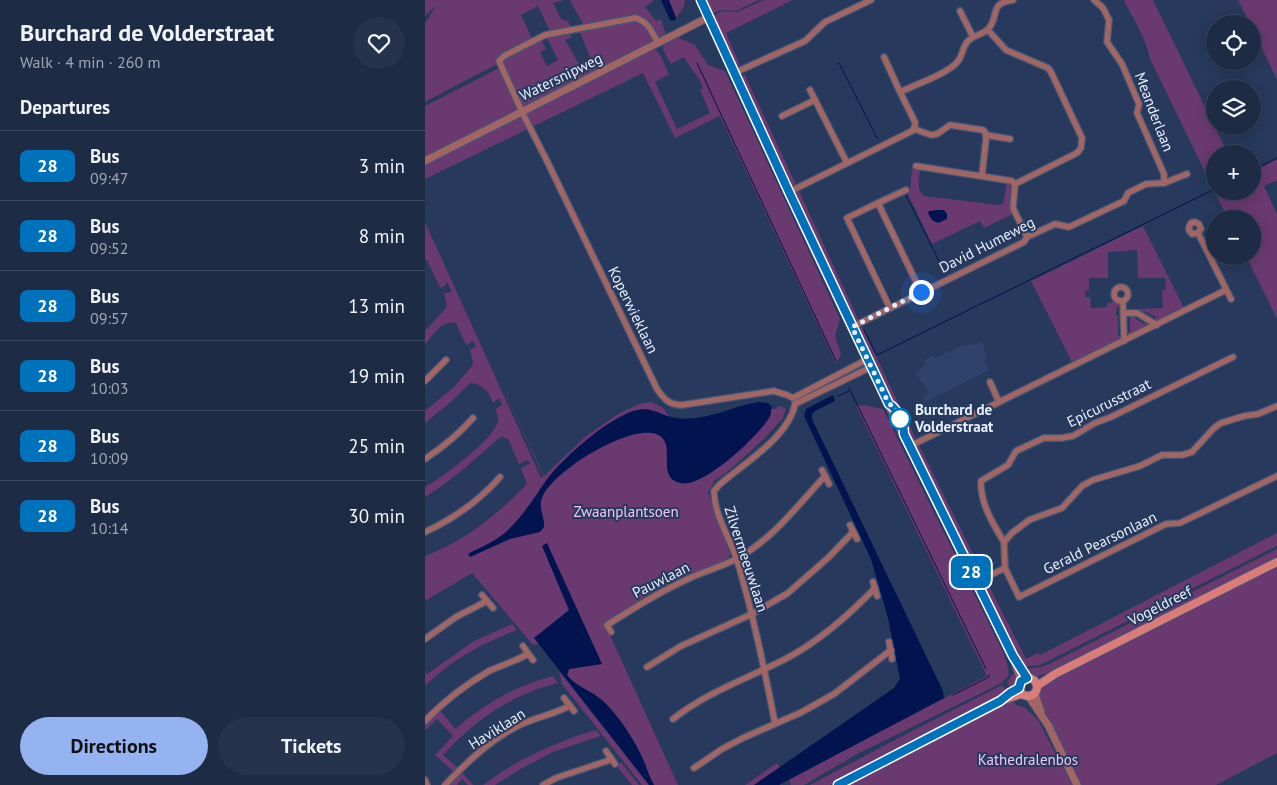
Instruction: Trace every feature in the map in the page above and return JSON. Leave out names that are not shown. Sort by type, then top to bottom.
[{"type":"main road","name":"Vogeldreef","points":[[838,785],[923,740],[1277,562]]},
{"type":"street","points":[[701,0],[871,367],[1077,785]]},
{"type":"street","points":[[734,73],[805,41],[825,22],[871,0]]},
{"type":"street","points":[[900,92],[952,68],[959,61],[964,46],[969,39],[988,30],[993,21],[995,10],[999,5],[1005,1],[1013,0]]},
{"type":"street","name":"Meanderlaan","points":[[1093,0],[1103,8],[1109,20],[1107,42],[1122,64],[1139,104],[1137,113],[1164,174],[1164,183]]},
{"type":"street","points":[[960,11],[973,37]]},
{"type":"street","name":"Watersnipweg","points":[[425,161],[709,17]]},
{"type":"street","name":"Koperwieklaan","points":[[657,43],[649,26],[635,18],[547,35],[504,56],[499,61],[657,389],[664,399],[670,403],[683,405],[774,391],[787,395],[794,401]]},
{"type":"street","points":[[988,30],[1007,50],[1048,68],[1081,138],[1081,148],[1077,153],[1015,184]]},
{"type":"street","points":[[789,192],[910,133],[914,129],[915,122],[884,57]]},
{"type":"street","points":[[810,90],[847,163]]},
{"type":"street","points":[[782,116],[815,100]]},
{"type":"street","points":[[914,129],[931,135],[937,134],[951,125],[979,128],[985,132],[981,176]]},
{"type":"street","points":[[986,135],[1010,139]]},
{"type":"street","points":[[915,166],[1012,181],[1015,184]]},
{"type":"street","name":"David Humeweg","points":[[852,327],[1024,242],[1027,237],[1055,224],[1069,227],[1124,202],[1128,193],[1146,184],[1164,183],[1187,174]]},
{"type":"street","points":[[1015,184],[1013,208],[1027,237]]},
{"type":"street","points":[[891,308],[847,218],[906,190]]},
{"type":"street","points":[[878,203],[921,292]]},
{"type":"street","points":[[1197,234],[1231,299]]},
{"type":"street","points":[[910,446],[1226,290]]},
{"type":"street","points":[[1123,302],[1124,340]]},
{"type":"street","points":[[1124,313],[1137,313],[1157,324]]},
{"type":"street","name":"Epicurusstraat","points":[[1003,542],[990,518],[981,484],[983,478],[1008,465],[1016,451],[1044,438],[1073,436],[1095,423],[1233,357]]},
{"type":"street","points":[[794,401],[868,359]]},
{"type":"street","points":[[425,381],[446,360]]},
{"type":"street","points":[[794,401],[871,367]]},
{"type":"street","points":[[990,382],[999,402]]},
{"type":"street","name":"Zilvermeeuwlaan","points":[[775,723],[752,614],[736,559],[716,506],[714,491],[759,452],[784,427],[792,416],[794,401]]},
{"type":"street","points":[[976,582],[1005,568],[1003,542],[1011,533],[1029,520],[1062,508],[1082,486],[1093,480],[1140,466],[1162,455],[1182,455],[1192,452],[1221,423],[1258,414],[1277,406]]},
{"type":"street","points":[[425,459],[448,443],[473,418]]},
{"type":"street","points":[[822,470],[829,484]]},
{"type":"street","points":[[425,532],[447,521],[479,498],[500,476]]},
{"type":"street","points":[[736,559],[781,524],[825,476]]},
{"type":"street","name":"Gerald Pearsonlaan","points":[[1005,568],[1019,597],[1166,524],[1180,524],[1277,476]]},
{"type":"street","points":[[850,525],[857,539]]},
{"type":"street","points":[[647,667],[681,646],[752,614],[789,593],[829,557],[853,532]]},
{"type":"street","name":"Pauwlaan","points":[[611,632],[607,625],[639,605],[692,577],[736,559]]},
{"type":"street","points":[[673,719],[708,695],[792,655],[826,633],[852,612],[874,585],[877,596]]},
{"type":"street","points":[[482,594],[493,608]]},
{"type":"street","points":[[425,639],[456,617],[487,602]]},
{"type":"street","points":[[889,642],[892,659]]},
{"type":"street","points":[[523,646],[533,660]]},
{"type":"street","points":[[694,768],[722,749],[775,723],[803,712],[834,694],[891,650]]},
{"type":"street","points":[[425,720],[447,700],[469,684],[491,670],[528,654]]},
{"type":"street","points":[[564,698],[573,712]]},
{"type":"street","name":"Haviklaan","points":[[445,785],[485,747],[520,725],[569,706]]},
{"type":"street","points":[[606,751],[615,764]]},
{"type":"street","points":[[543,785],[556,778],[611,758]]},
{"type":"street","points":[[425,780],[427,785]]},
{"type":"shaded area","points":[[661,0],[669,0],[676,18],[674,21],[670,20]]},
{"type":"shaded area","points":[[944,210],[947,214],[947,219],[938,223],[932,220],[928,213],[929,211]]},
{"type":"shaded area","points":[[983,342],[987,359],[984,360],[989,370],[926,402],[923,397],[929,392],[915,373],[926,364],[924,361],[932,355],[935,358],[959,347]]},
{"type":"shaded area","points":[[833,395],[835,401],[815,411],[812,414],[812,419],[943,691],[944,698],[779,785],[754,785],[894,688],[900,679],[888,618],[871,559],[804,416],[806,409]]},
{"type":"shaded area","points":[[759,402],[768,403],[772,407],[770,417],[754,437],[729,460],[702,478],[690,483],[680,483],[672,480],[667,467],[667,451],[663,438],[656,434],[644,433],[628,436],[593,452],[575,463],[549,487],[541,502],[544,527],[540,532],[510,539],[470,557],[468,554],[491,543],[506,532],[529,506],[545,482],[562,462],[598,431],[622,416],[633,411],[646,409],[671,417],[698,418]]},
{"type":"shaded area","points":[[547,543],[602,664],[569,669],[567,675],[575,683],[600,698],[616,715],[638,748],[654,785],[649,785],[534,638],[569,610],[542,546]]},
{"type":"green space","points":[[425,0],[565,0],[553,3],[561,19],[568,21],[571,27],[550,31],[538,6],[521,15],[532,38],[501,55],[497,64],[425,102],[425,22],[435,6],[425,16]]},
{"type":"green space","points":[[570,0],[654,0],[645,7],[656,21],[661,19],[666,35],[658,39],[645,19],[634,15],[583,24]]},
{"type":"green space","points":[[669,0],[685,0],[684,7],[676,18]]},
{"type":"green space","points":[[704,0],[759,0],[736,11],[721,10],[712,14]]},
{"type":"green space","points":[[764,0],[793,0],[726,33],[740,65],[734,67],[712,16],[723,11],[737,12]]},
{"type":"green space","points":[[1124,0],[1153,0],[1206,109],[1206,135],[1219,135],[1224,145],[1206,145],[1206,174],[1150,59],[1142,36]]},
{"type":"green space","points":[[1238,0],[1277,0],[1277,80],[1261,47],[1261,15],[1246,15]]},
{"type":"green space","points":[[635,20],[645,26],[650,32],[653,39],[652,43],[524,108],[521,106],[501,63],[502,60],[541,39],[546,49],[540,52],[547,66],[558,60],[547,38],[569,33],[572,37],[565,40],[579,64],[591,60],[580,32]]},
{"type":"green space","points":[[675,36],[695,45],[708,65],[725,71],[840,319],[835,336],[841,354],[836,364],[720,116],[675,138],[643,73],[425,179],[425,165],[651,48],[660,55],[669,74],[655,82],[677,129],[710,113],[700,90],[703,88],[684,57],[671,64],[663,50],[664,42]]},
{"type":"green space","points":[[499,68],[517,108],[517,112],[425,159],[425,106]]},
{"type":"green space","points":[[745,75],[796,185],[790,188],[739,77]]},
{"type":"green space","points":[[1277,159],[1277,180],[1264,186],[1277,214],[1277,319],[1250,265],[1261,265],[1261,210],[1224,210],[1219,200],[1261,200],[1261,168]]},
{"type":"green space","points":[[912,169],[920,170],[919,188],[924,196],[999,205],[1003,204],[1007,182],[1012,184],[1013,214],[984,228],[980,221],[932,244],[907,192],[910,190]]},
{"type":"green space","points":[[799,191],[859,321],[854,324],[792,194]]},
{"type":"green space","name":"Zwaanplantsoen","points":[[425,222],[541,478],[543,476],[492,363],[544,476],[585,437],[618,414],[639,404],[651,402],[663,408],[708,474],[743,448],[771,409],[776,409],[779,406],[786,408],[783,418],[764,439],[731,469],[713,482],[708,492],[730,554],[728,559],[665,588],[605,624],[678,785],[654,785],[638,748],[616,715],[600,698],[575,683],[567,675],[569,669],[602,664],[588,634],[583,638],[533,645],[472,573],[425,601],[425,556],[440,550],[480,526],[504,506],[527,484],[521,468],[531,463],[527,460],[519,464],[508,439],[503,437],[498,439],[454,477],[425,497],[425,487],[476,449],[493,431],[498,420],[495,409],[502,405],[499,398],[493,403],[490,395],[484,389],[474,383],[470,383],[425,423],[425,411],[454,387],[472,366],[470,350],[476,347],[473,341],[466,345],[456,323],[442,326],[425,345],[425,331],[447,307],[444,293],[452,292],[447,282],[445,286],[440,288],[427,260],[425,260]]},
{"type":"green space","points":[[1143,226],[1184,308],[1157,322],[1155,321],[1156,317],[1144,311],[1142,314],[1136,309],[1163,308],[1162,290],[1166,290],[1165,278],[1138,278],[1137,250],[1108,252],[1108,278],[1089,278],[1089,290],[1085,291],[1085,297],[1090,297],[1091,308],[1107,307],[1107,303],[1115,302],[1121,306],[1117,307],[1116,315],[1118,315],[1118,336],[1122,336],[1072,362],[1031,281]]},
{"type":"green space","points":[[1128,315],[1137,315],[1135,318],[1144,324],[1146,321],[1148,324],[1146,327],[1128,334],[1127,332],[1130,332],[1130,317],[1126,317]]},
{"type":"green space","points":[[862,327],[903,413],[900,415],[856,330]]},
{"type":"green space","points":[[865,405],[883,409],[1003,652],[1009,675],[1002,683],[859,753],[804,785],[791,785],[789,779],[987,676],[856,406]]},
{"type":"green space","points":[[905,415],[916,439],[910,442],[901,417]]},
{"type":"green space","points":[[919,445],[984,576],[980,578],[976,577],[913,449]]},
{"type":"green space","points":[[1277,533],[1277,546],[1040,665],[1023,667],[1011,648],[980,586],[981,582],[986,580],[1026,659],[1038,653],[1040,655]]},
{"type":"green space","points":[[1277,549],[1277,559],[1058,669],[1035,677],[1029,675],[1024,669],[1041,667],[1051,663]]},
{"type":"green space","points":[[1277,565],[1277,753],[1216,785],[1080,785],[1038,697],[1040,687]]},
{"type":"green space","points":[[512,624],[517,630],[468,653],[425,686],[425,672],[427,674],[474,641]]},
{"type":"green space","points":[[559,671],[649,785],[642,785],[562,684]]},
{"type":"green space","points":[[1016,673],[1017,683],[1011,691],[1007,682]]},
{"type":"green space","points":[[553,676],[558,683],[525,694],[495,710],[455,742],[443,755],[458,768],[454,772],[435,755],[453,736],[437,719],[425,729],[425,723],[440,710],[455,729],[477,712],[513,690]]},
{"type":"green space","points":[[1002,685],[1008,692],[994,701],[830,785],[810,785],[908,733]]},
{"type":"green space","name":"Kathedralenbos","points":[[1012,700],[1016,705],[1024,707],[1038,720],[1072,785],[842,785],[995,706]]},
{"type":"green space","points":[[596,730],[601,736],[553,752],[495,785],[483,785],[509,767],[537,752]]},
{"type":"green space","points":[[621,762],[639,785],[632,785],[616,765]]},
{"type":"green space","points":[[777,763],[780,767],[754,785],[745,785]]},
{"type":"green space","points":[[461,771],[473,785],[468,785],[462,779],[457,785],[448,785]]},
{"type":"waterway","points":[[697,63],[836,361]]},
{"type":"waterway","points":[[839,63],[877,138]]},
{"type":"waterway","points":[[1261,166],[1277,158]]},
{"type":"waterway","points":[[864,330],[877,355],[1206,193]]},
{"type":"waterway","points":[[906,195],[943,269]]},
{"type":"waterway","points":[[852,220],[891,301]]},
{"type":"waterway","points":[[849,388],[986,669]]},
{"type":"waterway","points":[[838,396],[849,391]]},
{"type":"waterway","points":[[953,695],[989,677],[989,675]]},
{"type":"bus line","name":"28","points":[[701,0],[889,404],[894,406],[903,424],[904,434],[976,582],[1013,656],[1027,678],[1021,681],[1019,688],[1000,701],[838,785]]},
{"type":"place","name":"Burchard de Volderstraat","points":[[900,419]]},
{"type":"route","points":[[900,419],[894,406],[889,404],[852,327],[921,292]]}]
